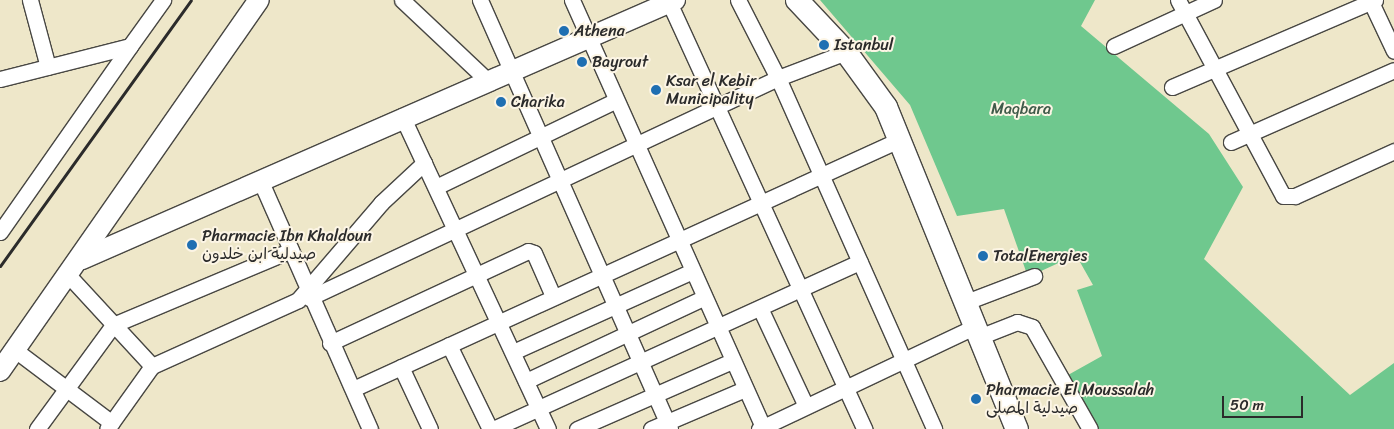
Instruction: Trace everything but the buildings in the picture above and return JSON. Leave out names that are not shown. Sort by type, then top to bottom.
[{"type":"highway","points":[[796,1],[846,52],[871,83],[901,139],[1017,429]]},
{"type":"main road","points":[[0,371],[82,259],[259,0]]},
{"type":"main road","points":[[82,259],[261,182],[402,116],[670,1]]},
{"type":"street","points":[[30,0],[48,67]]},
{"type":"street","points":[[0,232],[163,0]]},
{"type":"street","points":[[402,0],[487,80]]},
{"type":"street","points":[[480,0],[508,71],[669,425]]},
{"type":"street","points":[[572,0],[703,298],[745,389],[767,427],[806,406],[906,359],[977,332],[1018,322],[1032,328],[1090,429]]},
{"type":"street","points":[[738,0],[778,78],[822,174],[860,262],[906,359],[934,429]]},
{"type":"street","points":[[1114,46],[1181,7],[1214,0]]},
{"type":"street","points":[[670,1],[716,107],[864,429]]},
{"type":"street","points":[[1172,87],[1214,71],[1372,1],[1394,51]]},
{"type":"street","points":[[1181,7],[1279,192],[1288,198],[1394,151]]},
{"type":"street","points":[[0,80],[130,46]]},
{"type":"street","points":[[15,350],[66,387],[110,426],[152,366],[636,146],[778,78],[846,52]]},
{"type":"street","points":[[1231,142],[1394,70]]},
{"type":"street","points":[[438,186],[537,136],[615,101]]},
{"type":"street","points":[[402,116],[424,163],[438,186],[455,228],[548,429]]},
{"type":"street","points":[[353,389],[601,274],[901,139]]},
{"type":"street","points":[[307,295],[351,235],[424,163]]},
{"type":"street","points":[[261,182],[291,250],[307,295],[353,389],[370,429]]},
{"type":"street","points":[[37,429],[66,387],[113,326],[291,250]]},
{"type":"street","points":[[330,343],[476,273],[528,251],[534,253],[553,296]]},
{"type":"street","points":[[449,344],[492,429],[860,262]]},
{"type":"street","points":[[513,352],[692,271]]},
{"type":"street","points":[[69,276],[113,326],[152,366]]},
{"type":"street","points":[[966,302],[1034,276]]},
{"type":"street","points":[[526,381],[703,298]]},
{"type":"street","points":[[760,308],[806,406]]},
{"type":"street","points":[[577,429],[654,393],[732,361]]},
{"type":"street","points":[[401,367],[430,429]]},
{"type":"street","points":[[651,429],[669,425],[745,389]]},
{"type":"green space","name":"Maqbara","points":[[820,0],[1095,0],[1081,26],[1209,134],[1243,187],[1204,259],[1350,395],[1394,363],[1394,429],[1098,429],[1068,375],[1102,356],[1077,290],[1093,285],[1076,255],[1028,277],[1004,209],[957,216],[910,105]]},
{"type":"railway","points":[[0,266],[191,0]]},
{"type":"place","name":"Athena","points":[[564,31]]},
{"type":"place","name":"Istanbul","points":[[824,45]]},
{"type":"place","name":"Bayrout","points":[[582,62]]},
{"type":"place","name":"Ksar el Kebir Municipality","points":[[656,90]]},
{"type":"place","name":"Charika","points":[[501,102]]},
{"type":"place","name":"Pharmacie Ibn Khaldoun صيدلية ابن خلدون","points":[[192,245]]},
{"type":"place","name":"TotalEnergies","points":[[983,256]]},
{"type":"place","name":"Pharmacie El Moussalah صيدلية المصلى","points":[[976,399]]}]
